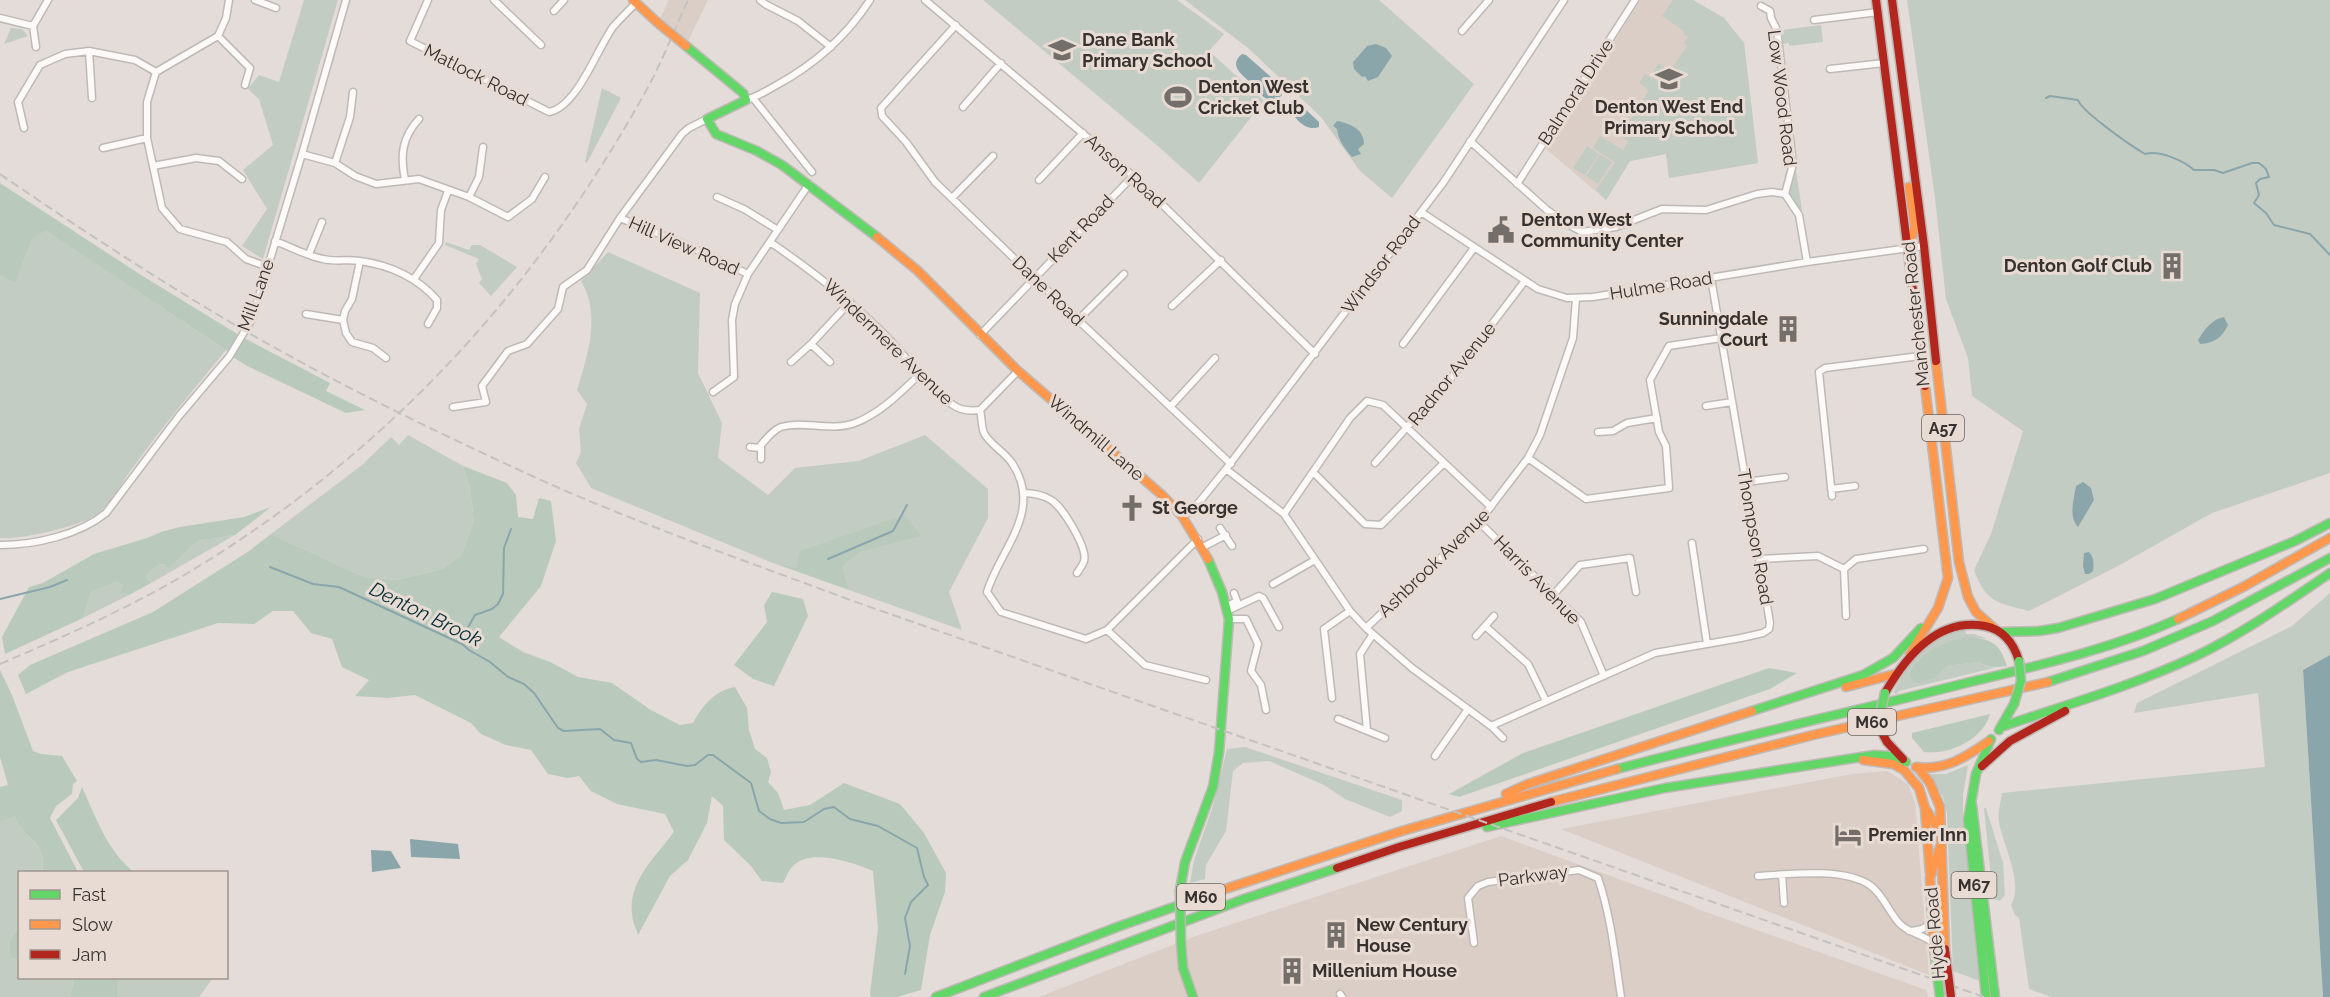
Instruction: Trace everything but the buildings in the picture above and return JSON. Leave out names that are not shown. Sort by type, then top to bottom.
[{"type":"main road","name":"Manchester Road","points":[[1876,0],[1909,248],[1948,578],[1945,596],[1930,626],[1910,654]]},
{"type":"main road","name":"Manchester Road","points":[[1892,0],[1924,246],[1959,562],[1968,597],[1976,612],[1997,630]]},
{"type":"main road","points":[[634,1],[750,99],[707,119]]},
{"type":"main road","name":"Windmill Lane","points":[[707,119],[716,134],[757,151],[809,184],[918,271],[1018,371],[1133,468],[1182,516],[1213,566],[1227,612],[1219,752],[1213,787],[1185,862],[1180,890],[1183,968],[1193,997]]},
{"type":"main road","name":"A57","points":[[1909,248],[1915,237],[1909,183],[1911,144]]},
{"type":"main road","points":[[1906,762],[1887,742],[1881,730],[1880,714],[1885,693],[1895,674],[1910,654],[1933,637],[1955,625],[1973,623],[1997,630],[2022,631],[2058,628],[2155,599],[2295,542],[2330,523]]},
{"type":"main road","points":[[1874,676],[1917,633],[1935,606],[1941,587],[1942,529]]},
{"type":"main road","name":"M60","points":[[936,997],[1158,912],[1470,810],[1691,749],[1984,680],[2089,651],[2153,629],[2206,606],[2259,579],[2330,538]]},
{"type":"main road","name":"M60","points":[[984,997],[1244,899],[1399,847],[1613,785],[1813,735],[2050,682],[2144,651],[2213,621],[2330,558]]},
{"type":"main road","points":[[2001,727],[2164,670],[2220,643],[2262,619],[2330,573]]},
{"type":"main road","points":[[1874,758],[1890,756],[1918,769],[1951,765],[1967,757],[1991,739],[2014,704],[2021,681],[2016,651],[1997,630]]},
{"type":"main road","points":[[1874,676],[1895,674]]},
{"type":"main road","name":"M60","points":[[1470,810],[1528,784],[1799,697],[1874,676]]},
{"type":"main road","points":[[1976,774],[2004,744],[2022,732],[2118,687]]},
{"type":"main road","points":[[1976,774],[1991,739]]},
{"type":"main road","name":"M60","points":[[1399,847],[1665,788],[1855,758],[1874,758]]},
{"type":"main road","points":[[1874,758],[1904,770],[1918,788],[1925,808],[1941,833]]},
{"type":"main road","name":"Hyde Road","points":[[1918,769],[1930,783],[1940,807],[1941,843],[1930,878],[1940,997]]},
{"type":"main road","name":"M67","points":[[1976,774],[1968,826],[1984,945],[1986,997]]},
{"type":"main road","points":[[1925,808],[1930,878]]},
{"type":"main road","name":"M67","points":[[1941,843],[1946,949],[1951,997]]},
{"type":"main road","points":[[1984,945],[1995,997]]},
{"type":"street","points":[[36,47],[33,26],[48,0]]},
{"type":"street","points":[[255,0],[276,8]]},
{"type":"street","name":"Mill Lane","points":[[0,545],[60,536],[95,522],[106,513],[179,416],[230,357],[252,319],[346,0]]},
{"type":"street","name":"Matlock Road","points":[[428,0],[410,41],[549,112],[558,111],[565,104],[591,67],[613,28],[634,1]]},
{"type":"street","points":[[494,0],[542,45]]},
{"type":"street","points":[[554,11],[564,0]]},
{"type":"street","points":[[760,0],[798,21],[831,47]]},
{"type":"street","points":[[812,172],[750,99],[800,72],[831,47],[859,17],[870,0]]},
{"type":"street","name":"Anson Road","points":[[925,0],[1133,176],[1315,354]]},
{"type":"street","points":[[1462,31],[1489,0]]},
{"type":"street","name":"Windsor Road","points":[[1182,516],[1192,511],[1228,467],[1443,183],[1564,0]]},
{"type":"street","name":"Balmoral Drive","points":[[1517,184],[1635,0]]},
{"type":"street","points":[[231,1],[218,36],[156,72],[147,102],[147,138],[162,208],[180,230],[227,242],[246,259],[268,267]]},
{"type":"street","name":"Low Wood Road","points":[[1761,6],[1770,11],[1777,30],[1793,164],[1785,194]]},
{"type":"street","points":[[1814,20],[1878,12]]},
{"type":"street","points":[[0,18],[33,26]]},
{"type":"street","name":"Dane Road","points":[[956,26],[881,108],[885,120],[906,142],[935,182],[1170,407],[1228,467],[1284,514],[1350,611],[1366,628]]},
{"type":"street","points":[[218,36],[250,68],[245,85]]},
{"type":"street","points":[[24,128],[18,102],[40,65],[65,54],[89,51],[135,60],[156,72]]},
{"type":"street","points":[[89,51],[92,98]]},
{"type":"street","points":[[963,107],[1001,63]]},
{"type":"street","points":[[1830,69],[1884,63]]},
{"type":"street","points":[[335,163],[350,117],[353,92]]},
{"type":"street","points":[[405,180],[402,150],[406,138],[419,119]]},
{"type":"street","points":[[453,407],[486,402],[482,386],[508,351],[528,344],[558,309],[563,287],[587,270],[620,218],[685,130],[707,119]]},
{"type":"street","points":[[1039,180],[1083,133]]},
{"type":"street","points":[[103,148],[147,138]]},
{"type":"street","points":[[1470,141],[1517,184],[1564,222],[1582,232],[1616,227],[1662,209],[1706,210],[1757,194],[1772,192],[1785,194],[1799,215],[1807,262]]},
{"type":"street","points":[[469,196],[479,177],[483,147]]},
{"type":"street","points":[[302,154],[335,163],[354,176],[376,184],[419,178],[448,191],[469,196],[508,217],[532,199],[545,177]]},
{"type":"street","points":[[952,198],[993,156]]},
{"type":"street","points":[[153,166],[196,158],[219,161],[242,179]]},
{"type":"street","name":"Kent Road","points":[[980,335],[1133,176]]},
{"type":"street","points":[[723,397],[716,391],[734,377],[732,320],[735,304],[748,274],[809,184]]},
{"type":"street","points":[[414,279],[439,243],[441,210],[448,191]]},
{"type":"street","points":[[717,197],[744,209],[778,230]]},
{"type":"street","name":"Hulme Road","points":[[1421,212],[1524,282],[1548,294],[1576,298],[1924,246]]},
{"type":"street","name":"Hill View Road","points":[[620,218],[684,244],[748,274]]},
{"type":"street","points":[[309,254],[322,222]]},
{"type":"street","points":[[275,241],[324,260],[360,261],[392,269],[414,279],[429,290],[437,300],[437,308],[428,324]]},
{"type":"street","name":"Windermere Avenue","points":[[771,242],[850,302],[956,408],[969,411],[980,410]]},
{"type":"street","points":[[1403,344],[1474,248]]},
{"type":"street","points":[[1172,306],[1221,260]]},
{"type":"street","points":[[360,261],[352,299],[343,320],[346,333],[352,342],[373,348],[386,358]]},
{"type":"street","points":[[1078,320],[1124,274]]},
{"type":"street","name":"Thompson Road","points":[[1491,726],[1655,653],[1763,633],[1769,629],[1770,623],[1711,278]]},
{"type":"street","name":"Radnor Avenue","points":[[1375,463],[1451,378],[1524,282]]},
{"type":"street","name":"Ashbrook Avenue","points":[[1366,628],[1479,522],[1528,458],[1540,435],[1573,338],[1576,298]]},
{"type":"street","points":[[791,362],[850,302]]},
{"type":"street","points":[[306,314],[343,320]]},
{"type":"street","points":[[1528,458],[1586,499],[1669,488],[1666,446],[1659,432],[1650,380],[1669,346],[1722,338]]},
{"type":"street","points":[[811,344],[830,362]]},
{"type":"street","points":[[1855,486],[1832,493],[1819,372],[1825,368],[1920,356]]},
{"type":"street","points":[[1170,407],[1215,358]]},
{"type":"street","points":[[1018,371],[980,410],[985,435],[1012,463],[1023,494],[1022,513],[1015,536],[987,592],[1001,612],[1086,639],[1107,630],[1200,543],[1226,535]]},
{"type":"street","points":[[761,459],[760,448],[769,436],[781,427],[839,427],[870,416],[905,389],[921,373]]},
{"type":"street","points":[[1284,514],[1350,418],[1367,401],[1383,405],[1491,507]]},
{"type":"street","points":[[1707,406],[1732,402]]},
{"type":"street","points":[[1598,432],[1613,431],[1627,423],[1657,418]]},
{"type":"street","points":[[750,447],[760,448]]},
{"type":"street","points":[[1314,473],[1365,524],[1381,525],[1444,463]]},
{"type":"street","points":[[1746,482],[1785,477]]},
{"type":"street","points":[[1023,494],[1031,493],[1050,499],[1060,507],[1082,547],[1085,560],[1077,573]]},
{"type":"street","name":"Harris Avenue","points":[[1479,522],[1581,622],[1604,675]]},
{"type":"street","points":[[1220,528],[1232,546]]},
{"type":"street","points":[[1692,543],[1707,644]]},
{"type":"street","points":[[1844,569],[1856,559],[1924,549]]},
{"type":"street","points":[[1759,559],[1818,556],[1844,569]]},
{"type":"street","points":[[1554,594],[1580,565],[1630,558],[1636,592]]},
{"type":"street","points":[[1273,584],[1315,560]]},
{"type":"street","points":[[1844,569],[1846,616]]},
{"type":"street","points":[[1227,612],[1237,601],[1234,593]]},
{"type":"street","points":[[1227,612],[1259,596],[1263,598],[1279,627]]},
{"type":"street","points":[[1332,698],[1324,629],[1350,611]]},
{"type":"street","points":[[1227,612],[1246,619],[1258,644],[1251,670],[1261,685],[1266,710]]},
{"type":"street","points":[[1476,636],[1494,616]]},
{"type":"street","points":[[1485,626],[1528,664],[1546,701]]},
{"type":"street","points":[[1366,628],[1412,668],[1491,726],[1503,738]]},
{"type":"street","points":[[1107,630],[1145,665],[1206,680]]},
{"type":"street","points":[[1367,730],[1360,654],[1373,634]]},
{"type":"street","points":[[1435,756],[1468,709]]},
{"type":"street","points":[[1338,719],[1386,738]]},
{"type":"street","name":"Parkway","points":[[1474,943],[1468,898],[1478,886],[1488,882],[1580,870],[1589,872],[1598,878],[1602,889],[1622,997]]},
{"type":"street","points":[[1782,875],[1784,903]]},
{"type":"street","points":[[1758,876],[1839,875],[1870,885],[1900,924],[1908,931],[1929,939],[1934,946]]},
{"type":"street","points":[[1908,931],[1921,930],[1927,927],[1932,920]]},
{"type":"shaded area","points":[[304,0],[338,0],[263,259],[242,246],[267,209],[243,170],[273,145],[259,99],[248,89],[259,75],[279,82]]},
{"type":"shaded area","points":[[669,0],[708,0],[688,41],[660,18]]},
{"type":"shaded area","name":"Denton West Cricket Club","points":[[983,0],[1177,0],[1224,34],[1209,51],[1264,101],[1199,183]]},
{"type":"shaded area","points":[[1185,0],[1379,0],[1474,84],[1392,198],[1360,171],[1321,117],[1248,48]]},
{"type":"shaded area","name":"Denton West End Primary School","points":[[1641,0],[1693,0],[1724,18],[1744,43],[1758,163],[1669,178],[1666,154],[1630,161],[1606,200],[1546,149]]},
{"type":"shaded area","name":"Denton West End Primary School","points":[[1673,0],[1693,0],[1724,18],[1744,43],[1758,163],[1669,178],[1666,154],[1630,161],[1606,200],[1596,190],[1615,162],[1593,148],[1600,136],[1623,150],[1628,141],[1620,136],[1649,90],[1639,83],[1645,74],[1664,84],[1665,82],[1652,74],[1659,63],[1670,71],[1687,46],[1684,43],[1688,37],[1683,34],[1684,31],[1662,16]]},
{"type":"shaded area","points":[[1907,0],[2330,0],[2330,473],[2212,513],[2118,566],[2029,611],[1994,600],[1983,589],[1974,570],[1991,534],[2023,431],[1972,396],[1968,358],[1946,299],[1935,198]]},
{"type":"shaded area","points":[[1821,25],[1823,42],[1789,46],[1789,43],[1783,44],[1782,30]]},
{"type":"shaded area","points":[[11,28],[22,29],[28,36],[4,44]]},
{"type":"shaded area","points":[[602,88],[621,98],[587,163],[585,162]]},
{"type":"shaded area","points":[[1587,146],[1599,154],[1585,175],[1573,168]]},
{"type":"shaded area","points":[[1600,154],[1612,162],[1598,184],[1586,176]]},
{"type":"shaded area","points":[[1796,170],[1802,211],[1788,195]]},
{"type":"shaded area","points":[[44,229],[226,350],[156,436],[100,512],[86,520],[62,528],[34,535],[0,538],[0,275],[15,282],[32,240]]},
{"type":"shaded area","points":[[446,242],[469,250],[472,245],[480,245],[517,267],[491,296],[479,283],[482,279],[476,264],[479,259],[445,245]]},
{"type":"shaded area","points":[[608,252],[700,293],[698,373],[722,423],[718,458],[768,495],[795,468],[859,461],[925,435],[988,489],[988,518],[949,592],[962,630],[849,590],[843,567],[860,552],[920,536],[796,569],[773,563],[591,488],[576,463],[581,452],[579,429],[587,404],[577,390],[591,335],[590,307],[581,281]]},
{"type":"shaded area","points":[[408,435],[463,466],[470,488],[474,521],[461,555],[442,569],[397,580],[364,577],[271,534],[362,465],[391,437],[399,445]]},
{"type":"shaded area","points":[[235,535],[151,583],[144,576],[158,565],[164,564],[168,569],[198,541]]},
{"type":"shaded area","points":[[116,582],[123,585],[119,593],[129,595],[83,618],[91,593]]},
{"type":"shaded area","points":[[2330,593],[2330,655],[2303,670],[2323,997],[2051,997],[2029,989],[2019,918],[2015,915],[2011,905],[2014,896],[2014,876],[1999,819],[2002,793],[2265,767],[2258,693],[2134,713],[2137,703],[2292,626]]},
{"type":"shaded area","points":[[1965,629],[1966,634],[1988,639],[1967,638],[1950,642],[1917,661],[1936,677],[1946,666],[1979,662],[1994,668],[1899,691],[1897,694],[1893,693],[1913,661],[1931,644],[1953,632]]},
{"type":"shaded area","points":[[1245,747],[1402,800],[1402,811],[1390,817],[1345,799],[1324,785],[1269,761],[1243,763],[1233,771],[1226,831],[1206,865],[1205,879],[1190,883],[1194,860],[1213,806],[1227,749]]},
{"type":"shaded area","points":[[1968,765],[1963,795],[1963,814],[1980,981],[1953,971],[1947,813],[1943,797],[1928,774],[1946,774]]},
{"type":"shaded area","points":[[1887,771],[1908,784],[1915,803],[1929,975],[1561,829],[1852,774]]},
{"type":"shaded area","points":[[1984,808],[1986,808],[2003,863],[2005,895],[2000,901],[1993,899]]},
{"type":"shaded area","points":[[15,815],[23,830],[38,847],[43,862],[42,871],[18,871],[18,929],[13,934],[9,949],[11,957],[18,959],[18,979],[74,979],[70,997],[0,997],[0,822]]},
{"type":"shaded area","points":[[1501,836],[1926,990],[1928,997],[1039,997],[1193,937]]},
{"type":"shaded area","points":[[117,979],[212,979],[199,997],[117,997]]},
{"type":"green space","points":[[0,183],[141,275],[239,335],[229,352],[45,230],[32,240],[15,283],[0,275]]},
{"type":"green space","points":[[244,338],[330,383],[326,391],[365,410],[346,413],[247,366],[233,357]]},
{"type":"green space","points":[[463,466],[507,483],[516,495],[518,517],[533,519],[539,498],[551,501],[556,541],[541,586],[499,637],[523,652],[550,662],[578,677],[612,683],[651,710],[680,725],[693,723],[715,695],[735,687],[747,708],[749,730],[755,749],[767,758],[771,772],[768,782],[778,793],[784,810],[810,805],[844,783],[900,804],[924,833],[946,873],[945,892],[930,935],[921,990],[897,997],[871,997],[878,928],[873,871],[844,861],[821,857],[800,861],[792,867],[783,883],[762,881],[750,865],[724,840],[723,806],[712,796],[707,823],[688,860],[670,876],[638,935],[633,918],[634,890],[645,869],[674,832],[665,814],[617,804],[591,791],[579,776],[568,778],[548,774],[531,750],[506,745],[481,734],[471,723],[415,695],[387,698],[355,696],[369,680],[342,667],[332,639],[311,633],[293,611],[273,611],[254,624],[218,623],[68,672],[26,694],[18,675],[30,665],[153,612],[246,553],[271,534],[364,577],[397,580],[442,569],[461,555],[474,521],[470,488]]},
{"type":"green space","points":[[271,507],[235,535],[198,541],[168,569],[164,564],[158,565],[145,576],[151,583],[129,595],[119,593],[123,585],[116,582],[91,593],[83,618],[5,654],[2,637],[29,587],[43,583],[94,554],[161,532],[244,517]]},
{"type":"green space","points":[[904,515],[921,536],[860,552],[843,567],[849,590],[773,563],[796,568],[800,551]]},
{"type":"green space","points":[[772,592],[803,599],[808,616],[774,686],[753,679],[734,665],[767,622],[764,605]]},
{"type":"green space","points":[[1969,637],[1989,641],[1998,647],[2007,666],[1993,667],[1979,662],[1947,666],[1936,677],[1920,683],[1913,681],[1910,676],[1913,668],[1925,655],[1943,644]]},
{"type":"green space","points":[[1769,668],[1797,673],[1770,689],[1459,797],[1449,794],[1523,753]]},
{"type":"green space","points":[[0,670],[33,751],[62,756],[77,781],[73,784],[72,794],[56,806],[50,818],[77,871],[42,871],[42,854],[15,816],[0,822],[0,787],[8,785],[0,757]]},
{"type":"green space","points":[[1990,714],[1986,723],[1973,738],[1954,748],[1924,752],[1912,738],[1912,733]]},
{"type":"green space","points":[[82,787],[109,844],[133,871],[83,871],[56,820],[78,798]]},
{"type":"green space","points":[[18,929],[18,959],[11,958],[9,949],[13,934]]},
{"type":"green space","points":[[74,979],[117,979],[117,997],[70,997]]},
{"type":"water","points":[[1376,44],[1386,48],[1392,56],[1378,77],[1368,81],[1365,76],[1362,77],[1354,69],[1353,62],[1367,46]]},
{"type":"water","points":[[1242,54],[1282,87],[1282,95],[1278,99],[1267,99],[1238,71],[1236,63]]},
{"type":"water","points":[[1294,102],[1319,122],[1319,127],[1309,128],[1301,123],[1289,106]]},
{"type":"water","points":[[1337,121],[1352,126],[1362,135],[1364,144],[1358,149],[1361,154],[1352,157],[1344,148],[1337,129],[1333,126]]},
{"type":"water","points":[[2224,317],[2228,325],[2223,333],[2213,341],[2200,344],[2198,340],[2206,329],[2216,320]]},
{"type":"water","points":[[2083,482],[2091,488],[2094,500],[2078,527],[2073,518],[2072,507],[2076,486]]},
{"type":"water","points":[[2089,552],[2092,556],[2093,571],[2085,574],[2084,553]]},
{"type":"water","points":[[2330,655],[2330,997],[2323,997],[2303,670]]},
{"type":"water","points":[[410,839],[458,844],[460,859],[411,857]]},
{"type":"water","points":[[371,850],[391,851],[401,868],[372,872]]},
{"type":"waterway","points":[[2046,98],[2050,96],[2078,100],[2088,113],[2145,154],[2171,157],[2194,170],[2214,170],[2223,173],[2252,163],[2259,163],[2266,169],[2269,177],[2260,179],[2256,183],[2259,195],[2254,203],[2266,213],[2274,225],[2310,234],[2330,255]]},
{"type":"waterway","points":[[828,559],[893,531],[907,505]]},
{"type":"waterway","points":[[462,643],[462,638],[475,615],[492,609],[498,604],[503,594],[504,548],[511,529]]},
{"type":"waterway","name":"Denton Brook","points":[[270,567],[313,584],[339,587],[462,644],[508,677],[524,684],[534,693],[558,728],[564,731],[600,729],[614,740],[631,743],[637,759],[641,762],[656,760],[687,766],[695,765],[708,755],[713,755],[751,783],[759,811],[770,819],[781,823],[804,822],[824,809],[834,807],[850,819],[878,826],[917,848],[928,885],[911,902],[905,918],[910,946],[905,974]]},
{"type":"waterway","points":[[0,599],[50,587],[67,580]]},
{"type":"railway","points":[[0,664],[118,611],[186,574],[258,528],[325,478],[387,424],[446,366],[500,305],[551,240],[598,171],[642,98],[661,62],[688,0]]},
{"type":"railway","points":[[0,174],[153,275],[280,351],[449,437],[558,488],[853,601],[1984,997]]},
{"type":"traffic: fast","points":[[686,46],[743,93],[746,100],[707,119],[716,134],[757,151],[782,165],[877,237]]},
{"type":"traffic: fast","points":[[2001,632],[2058,628],[2155,599],[2295,541],[2330,523]]},
{"type":"traffic: fast","points":[[2048,682],[2143,651],[2213,621],[2330,558]]},
{"type":"traffic: fast","points":[[1180,890],[1185,862],[1213,787],[1219,752],[1229,619],[1222,592],[1208,559]]},
{"type":"traffic: fast","points":[[2001,727],[2123,686],[2194,657],[2247,628],[2330,573]]},
{"type":"traffic: fast","points":[[1617,769],[2049,663],[2102,648],[2178,619]]},
{"type":"traffic: fast","points":[[1752,711],[1863,675],[1893,658],[1921,628]]},
{"type":"traffic: fast","points":[[2014,704],[2021,681],[2019,661]]},
{"type":"traffic: fast","points":[[1881,731],[1880,714],[1885,693]]},
{"type":"traffic: fast","points":[[1999,730],[2014,704]]},
{"type":"traffic: fast","points":[[1986,997],[1968,820],[1976,774],[1991,739]]},
{"type":"traffic: fast","points":[[1487,827],[1665,788],[1874,755],[1890,756],[1906,762]]},
{"type":"traffic: fast","points":[[1972,805],[1995,997]]},
{"type":"traffic: fast","points":[[984,997],[1244,899],[1337,868]]},
{"type":"traffic: fast","points":[[1180,890],[1181,943]]},
{"type":"traffic: fast","points":[[936,997],[1120,926],[1219,891]]},
{"type":"traffic: fast","points":[[1181,943],[1183,968],[1193,997]]},
{"type":"traffic: fast","points":[[1934,948],[1940,997]]},
{"type":"traffic: slow","points":[[633,0],[658,23]]},
{"type":"traffic: slow","points":[[658,23],[686,46]]},
{"type":"traffic: slow","points":[[1909,187],[1915,226],[1909,247]]},
{"type":"traffic: slow","points":[[877,237],[918,271],[1018,371],[1162,495],[1182,516],[1208,559]]},
{"type":"traffic: slow","points":[[1936,361],[1959,562],[1968,597],[1976,612],[1994,628]]},
{"type":"traffic: slow","points":[[1910,654],[1938,608],[1948,578],[1925,386]]},
{"type":"traffic: slow","points":[[2178,619],[2243,587],[2330,538]]},
{"type":"traffic: slow","points":[[1846,687],[1895,674]]},
{"type":"traffic: slow","points":[[1551,802],[1813,735],[2048,682]]},
{"type":"traffic: slow","points":[[1506,794],[1528,784],[1752,711]]},
{"type":"traffic: slow","points":[[1916,767],[1936,767],[1955,762],[1989,741]]},
{"type":"traffic: slow","points":[[1863,760],[1893,764],[1904,770],[1919,788],[1925,808],[1939,830]]},
{"type":"traffic: slow","points":[[1219,891],[1402,831],[1617,769]]},
{"type":"traffic: slow","points":[[1919,769],[1930,783],[1940,807],[1945,949]]},
{"type":"traffic: slow","points":[[1925,809],[1930,873]]},
{"type":"traffic: slow","points":[[1934,948],[1930,878],[1940,847]]},
{"type":"traffic: jam","points":[[1876,0],[1925,386]]},
{"type":"traffic: jam","points":[[1892,0],[1924,246],[1936,361]]},
{"type":"traffic: jam","points":[[1885,693],[1913,653],[1938,633],[1952,627],[1985,626],[1998,631],[2011,644],[2019,661]]},
{"type":"traffic: jam","points":[[1982,766],[2010,741],[2065,711]]},
{"type":"traffic: jam","points":[[1881,731],[1887,742],[1903,759]]},
{"type":"traffic: jam","points":[[1337,868],[1551,802]]},
{"type":"traffic: jam","points":[[1945,949],[1951,997]]},
{"type":"place","name":"Dane Bank Primary School","points":[[1062,50]]},
{"type":"place","name":"Denton West End Primary School","points":[[1669,79]]},
{"type":"place","name":"Denton West Cricket Club","points":[[1178,97]]},
{"type":"place","name":"Denton West Community Center","points":[[1501,230]]},
{"type":"place","name":"Denton Golf Club","points":[[2172,266]]},
{"type":"place","name":"Sunningdale Court","points":[[1788,329]]},
{"type":"place","name":"St George","points":[[1132,508]]},
{"type":"place","name":"Premier Inn","points":[[1848,835]]},
{"type":"place","name":"New Century House","points":[[1336,935]]},
{"type":"place","name":"Millenium House","points":[[1292,971]]}]
